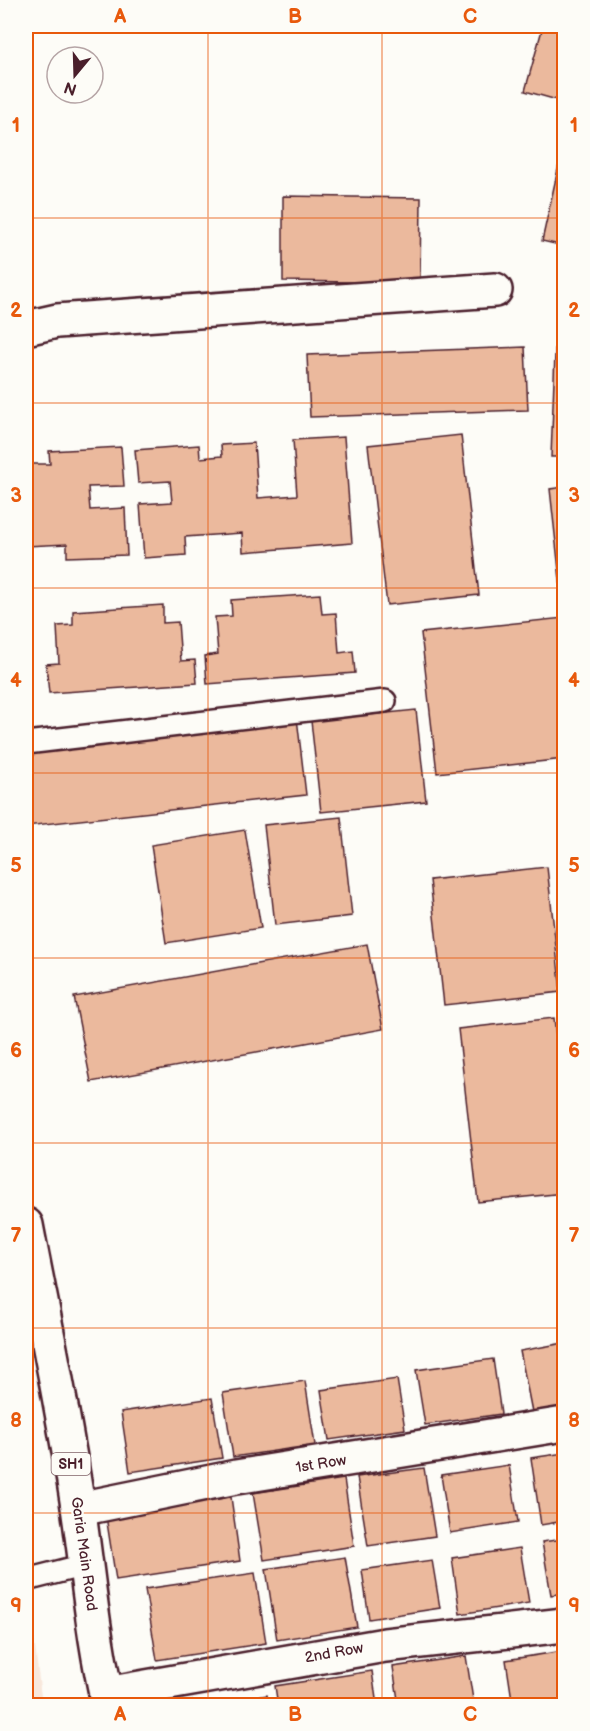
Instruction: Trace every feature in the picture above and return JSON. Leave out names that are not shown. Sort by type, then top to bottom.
[{"type":"street","points":[[26,328],[57,321],[495,290]]},
{"type":"street","name":"Garia Main Road","points":[[26,1225],[66,1430],[107,1700]]},
{"type":"street","name":"1st Row","points":[[79,1509],[236,1477],[564,1424]]},
{"type":"street","name":"2nd Row","points":[[107,1700],[385,1645],[564,1625]]},
{"type":"lane","points":[[26,743],[385,702]]},
{"type":"lane","points":[[26,1580],[85,1565]]},
{"type":"shaded area","points":[[26,1571],[42,1705],[26,1705]]},
{"type":"building","points":[[543,26],[564,26],[564,102],[525,91]]},
{"type":"building","points":[[564,142],[564,246],[542,241]]},
{"type":"building","points":[[283,196],[421,198],[420,283],[283,281]]},
{"type":"building","points":[[557,301],[564,301],[564,457],[551,457]]},
{"type":"building","points":[[525,347],[528,410],[310,417],[307,355]]},
{"type":"building","points":[[461,435],[479,595],[387,605],[368,445]]},
{"type":"building","points":[[344,437],[352,543],[243,552],[242,533],[185,537],[186,555],[144,558],[140,504],[172,502],[170,481],[138,483],[135,450],[199,445],[200,458],[222,456],[221,445],[254,443],[258,498],[297,495],[293,440]]},
{"type":"building","points":[[121,447],[124,486],[88,487],[90,510],[125,508],[127,555],[67,557],[67,544],[26,546],[26,464],[50,464],[49,451]]},
{"type":"building","points":[[564,487],[564,588],[561,589],[550,489]]},
{"type":"building","points":[[320,594],[322,614],[336,613],[339,653],[353,651],[355,673],[207,684],[205,656],[218,654],[215,617],[232,616],[231,600]]},
{"type":"building","points":[[163,605],[163,623],[178,622],[181,661],[195,660],[197,683],[49,693],[46,664],[59,663],[57,626],[73,625],[73,611]]},
{"type":"building","points":[[564,618],[564,759],[437,773],[421,633]]},
{"type":"building","points":[[416,710],[426,801],[321,812],[311,721]]},
{"type":"building","points":[[297,718],[306,795],[26,826],[26,748]]},
{"type":"building","points":[[341,817],[352,916],[275,925],[264,825]]},
{"type":"building","points":[[245,830],[261,928],[166,943],[151,845]]},
{"type":"building","points":[[547,867],[561,992],[444,1005],[430,880]]},
{"type":"building","points":[[367,944],[383,1029],[91,1082],[74,997]]},
{"type":"building","points":[[554,1018],[564,1111],[564,1193],[478,1202],[458,1029]]},
{"type":"building","points":[[564,1343],[564,1411],[533,1417],[520,1351]]},
{"type":"building","points":[[493,1359],[501,1414],[425,1425],[416,1370]]},
{"type":"building","points":[[397,1379],[405,1429],[329,1440],[321,1390]]},
{"type":"building","points":[[305,1381],[315,1445],[233,1457],[223,1393]]},
{"type":"building","points":[[212,1398],[222,1458],[130,1472],[121,1412]]},
{"type":"building","points":[[564,1453],[564,1521],[541,1525],[531,1458]]},
{"type":"building","points":[[509,1465],[518,1522],[450,1533],[441,1475]]},
{"type":"building","points":[[424,1468],[435,1536],[368,1546],[357,1477]]},
{"type":"building","points":[[344,1479],[354,1546],[264,1560],[253,1493]]},
{"type":"building","points":[[231,1497],[240,1561],[116,1580],[106,1516]]},
{"type":"building","points":[[564,1539],[564,1593],[551,1595],[542,1542]]},
{"type":"building","points":[[520,1548],[529,1603],[460,1614],[452,1558]]},
{"type":"building","points":[[345,1557],[357,1627],[277,1640],[266,1569]]},
{"type":"building","points":[[432,1560],[440,1608],[369,1619],[362,1570]]},
{"type":"building","points":[[255,1573],[266,1643],[157,1660],[145,1589]]},
{"type":"building","points":[[564,1651],[564,1705],[513,1706],[506,1660]]},
{"type":"building","points":[[466,1656],[474,1706],[399,1706],[393,1667]]},
{"type":"building","points":[[372,1671],[377,1706],[278,1706],[275,1686]]},
{"type":"building","points":[[267,1695],[269,1706],[200,1706]]}]
